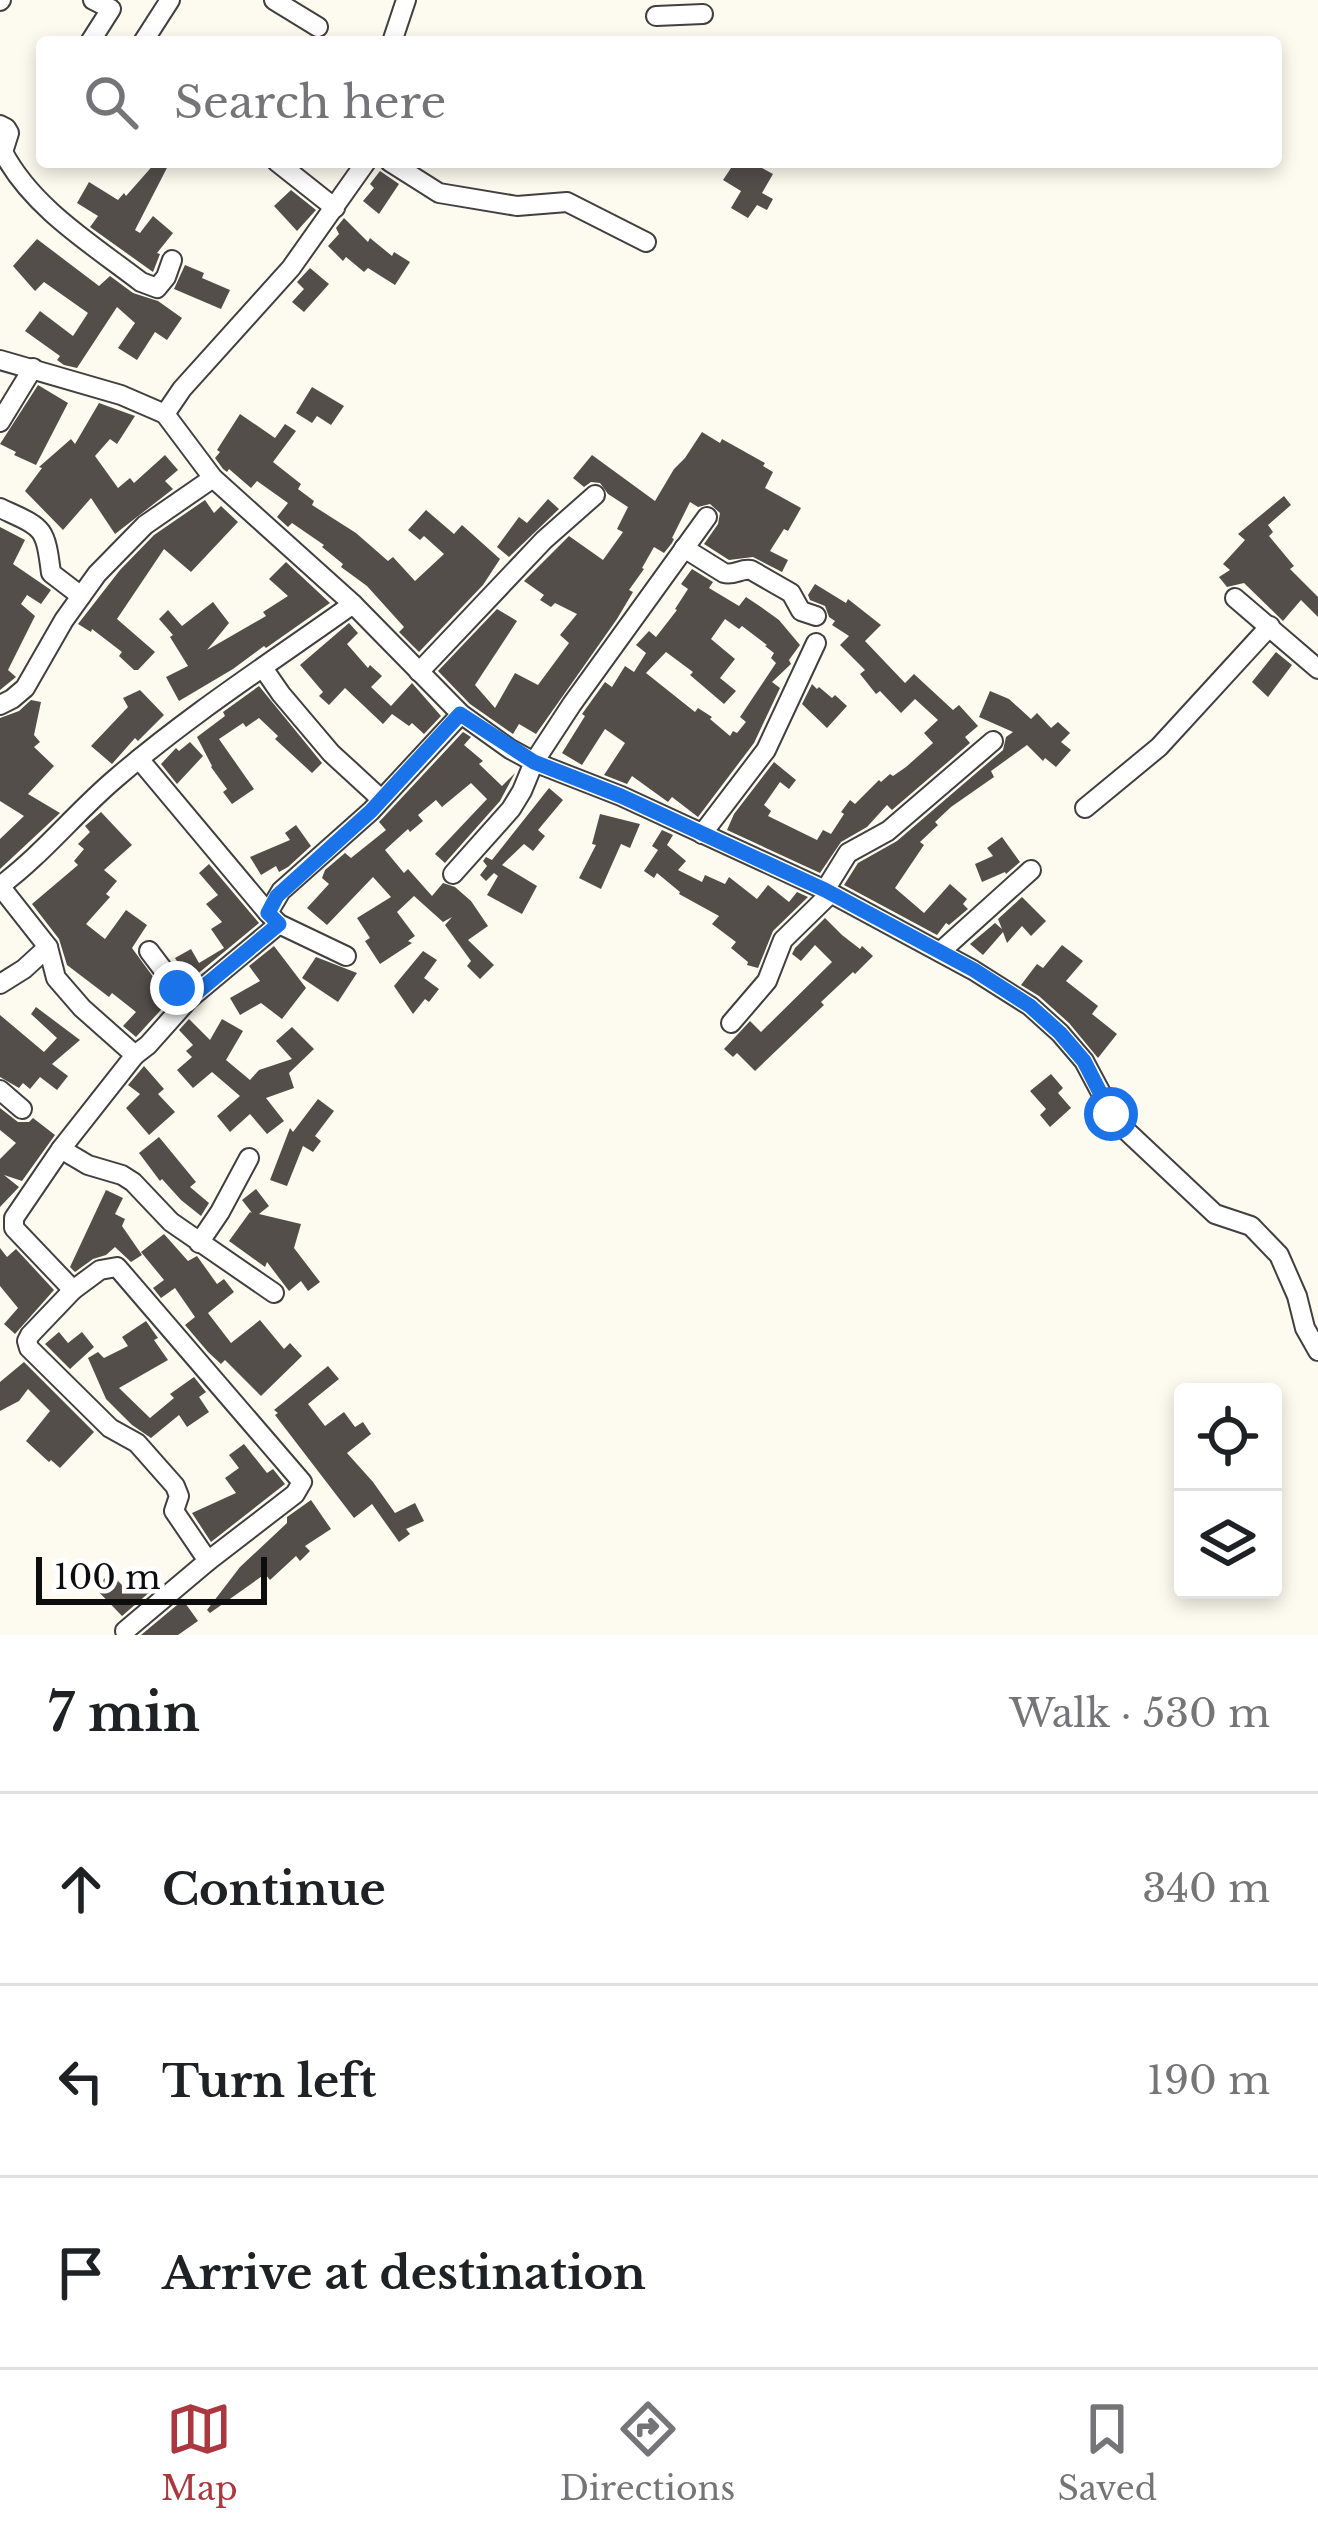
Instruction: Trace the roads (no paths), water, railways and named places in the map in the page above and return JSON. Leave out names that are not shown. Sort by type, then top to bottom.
[{"type":"street","points":[[93,0],[111,9],[94,36]]},
{"type":"street","points":[[147,36],[170,0]]},
{"type":"street","points":[[274,0],[318,27]]},
{"type":"street","points":[[394,36],[406,0]]},
{"type":"street","points":[[656,16],[690,9]]},
{"type":"street","points":[[0,124],[9,133],[3,152],[26,187],[140,282],[157,287],[172,260]]},
{"type":"street","points":[[284,168],[334,208]]},
{"type":"street","points":[[165,414],[292,268],[362,168]]},
{"type":"street","points":[[399,168],[439,193],[517,206],[567,202],[646,242]]},
{"type":"street","points":[[0,360],[121,395],[165,414],[213,478],[353,604],[460,714],[534,762],[621,796],[827,892],[1030,1006],[1084,1061],[1116,1121],[1215,1214],[1251,1226],[1279,1255],[1318,1351]]},
{"type":"street","points":[[0,422],[33,368]]},
{"type":"street","points":[[0,705],[25,688],[97,574],[145,525],[213,478]]},
{"type":"street","points":[[419,672],[524,560],[595,496]]},
{"type":"street","points":[[0,508],[38,526],[47,542],[52,574],[81,596]]},
{"type":"street","points":[[453,874],[503,820],[523,791],[534,762],[707,517]]},
{"type":"street","points":[[684,548],[724,573],[751,571],[791,593],[801,611],[816,616]]},
{"type":"street","points":[[1235,598],[1318,669]]},
{"type":"street","points":[[135,1054],[56,979],[48,947],[0,886],[139,759],[353,604]]},
{"type":"street","points":[[1085,808],[1159,748],[1270,626]]},
{"type":"street","points":[[702,834],[766,750],[816,643]]},
{"type":"street","points":[[263,668],[331,753],[382,800]]},
{"type":"street","points":[[73,1290],[6,1228],[135,1054],[274,918],[281,891],[382,800],[460,714]]},
{"type":"street","points":[[731,1023],[767,981],[784,940],[827,892],[848,853],[888,831],[993,741]]},
{"type":"street","points":[[139,759],[274,918],[346,956]]},
{"type":"street","points":[[940,952],[1031,870]]},
{"type":"street","points":[[0,984],[48,947]]},
{"type":"street","points":[[149,951],[189,999]]},
{"type":"street","points":[[0,1090],[22,1109]]},
{"type":"street","points":[[61,1149],[133,1182],[171,1222],[274,1294]]},
{"type":"street","points":[[199,1243],[249,1157]]},
{"type":"street","points":[[125,1631],[302,1486],[301,1478],[117,1267],[100,1270],[73,1290],[30,1335],[29,1348],[110,1428],[137,1443],[175,1486],[174,1511],[208,1561]]}]
